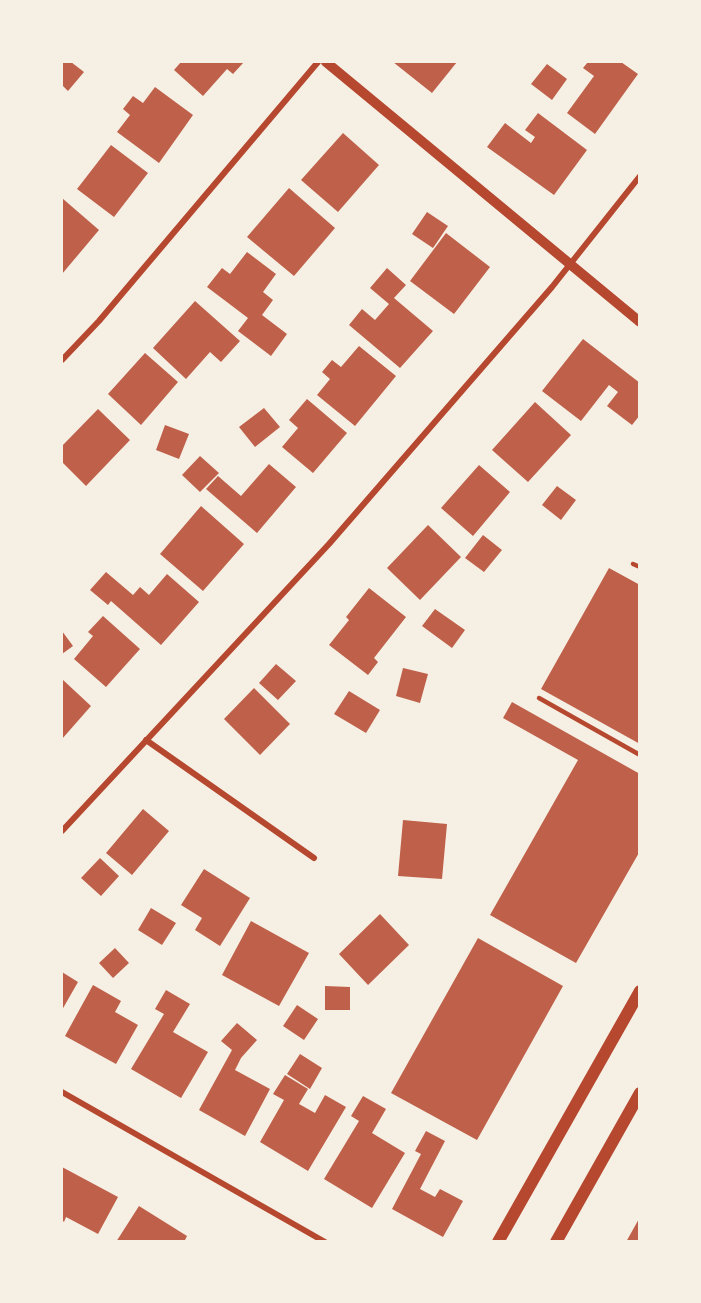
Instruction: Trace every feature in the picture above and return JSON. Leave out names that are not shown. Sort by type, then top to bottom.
[{"type":"main road","points":[[498,1242],[639,992]]},
{"type":"main road","points":[[556,1242],[634,1114],[639,1093]]},
{"type":"street","points":[[62,360],[99,321],[318,62]]},
{"type":"street","points":[[326,62],[639,322]]},
{"type":"street","points":[[62,831],[329,544],[571,265],[639,176]]},
{"type":"street","points":[[146,740],[314,858]]},
{"type":"street","points":[[62,1092],[325,1242]]},
{"type":"lane","points":[[633,564],[639,567]]},
{"type":"lane","points":[[539,698],[639,755]]},
{"type":"building","points":[[62,62],[71,62],[84,72],[68,91],[62,85]]},
{"type":"building","points":[[181,62],[244,62],[233,74],[227,69],[203,96],[174,70]]},
{"type":"building","points":[[393,62],[457,62],[432,93]]},
{"type":"building","points":[[588,62],[621,62],[638,74],[595,134],[567,113],[594,76],[583,68]]},
{"type":"building","points":[[547,64],[567,79],[552,100],[531,84]]},
{"type":"building","points":[[155,87],[193,115],[159,163],[117,132],[130,115],[123,109],[133,96],[143,103]]},
{"type":"building","points":[[538,113],[587,150],[554,195],[487,147],[505,123],[531,143],[535,137],[525,130]]},
{"type":"building","points":[[343,133],[379,165],[338,212],[301,180]]},
{"type":"building","points":[[111,145],[148,173],[114,217],[77,189]]},
{"type":"building","points":[[289,188],[335,228],[294,276],[247,237]]},
{"type":"building","points":[[62,198],[99,230],[62,274]]},
{"type":"building","points":[[427,212],[448,226],[433,248],[412,234]]},
{"type":"building","points":[[446,233],[490,267],[454,314],[410,281]]},
{"type":"building","points":[[247,252],[276,274],[263,292],[273,300],[262,315],[287,334],[271,356],[238,331],[248,318],[207,287],[222,268],[230,274]]},
{"type":"building","points":[[387,268],[406,285],[394,298],[433,331],[400,368],[349,325],[362,309],[375,320],[389,304],[370,288]]},
{"type":"building","points":[[195,301],[240,341],[221,362],[210,352],[186,379],[153,348]]},
{"type":"building","points":[[583,339],[640,383],[640,415],[632,425],[607,406],[618,392],[609,385],[581,421],[542,391]]},
{"type":"building","points":[[359,346],[396,376],[355,426],[317,395],[330,379],[322,372],[332,360],[341,367]]},
{"type":"building","points":[[145,353],[178,382],[141,425],[108,394]]},
{"type":"building","points":[[307,399],[347,433],[313,473],[282,447],[298,428],[289,420]]},
{"type":"building","points":[[535,402],[571,435],[528,482],[492,450]]},
{"type":"building","points":[[264,408],[280,427],[255,447],[239,427]]},
{"type":"building","points":[[98,409],[130,440],[86,486],[62,462],[62,446]]},
{"type":"building","points":[[165,425],[189,434],[179,459],[156,450]]},
{"type":"building","points":[[200,456],[219,473],[200,492],[182,475]]},
{"type":"building","points":[[269,464],[296,487],[257,533],[206,489],[218,476],[241,496]]},
{"type":"building","points":[[479,465],[510,492],[473,536],[441,508]]},
{"type":"building","points":[[557,486],[576,500],[561,520],[542,505]]},
{"type":"building","points":[[201,506],[244,544],[203,591],[160,554]]},
{"type":"building","points":[[428,525],[461,557],[420,600],[387,568]]},
{"type":"building","points":[[483,535],[502,550],[484,572],[465,558]]},
{"type":"building","points":[[609,568],[640,585],[640,744],[541,689]]},
{"type":"building","points":[[106,572],[133,595],[140,587],[149,595],[167,574],[199,602],[161,645],[111,601],[108,605],[90,590]]},
{"type":"building","points":[[369,588],[406,617],[374,658],[378,662],[368,675],[329,645],[349,620],[346,617]]},
{"type":"building","points":[[435,609],[465,630],[452,648],[422,626]]},
{"type":"building","points":[[103,616],[140,649],[106,687],[74,659],[93,636],[88,632]]},
{"type":"building","points":[[62,631],[73,646],[62,654]]},
{"type":"building","points":[[276,664],[296,681],[278,700],[259,683]]},
{"type":"building","points":[[403,668],[428,674],[420,703],[396,696]]},
{"type":"building","points":[[62,679],[91,706],[62,739]]},
{"type":"building","points":[[254,688],[290,724],[260,755],[224,719]]},
{"type":"building","points":[[349,691],[380,710],[366,733],[334,714]]},
{"type":"building","points":[[512,702],[640,774],[640,851],[576,963],[490,915],[578,760],[503,718]]},
{"type":"building","points":[[143,809],[169,831],[132,875],[106,853]]},
{"type":"building","points":[[403,820],[447,824],[442,879],[398,876]]},
{"type":"building","points":[[100,858],[119,876],[101,896],[81,878]]},
{"type":"building","points":[[204,869],[250,898],[220,946],[195,930],[202,918],[181,905]]},
{"type":"building","points":[[151,908],[176,923],[162,945],[138,930]]},
{"type":"building","points":[[380,914],[409,945],[368,985],[339,954]]},
{"type":"building","points":[[251,921],[309,953],[279,1006],[222,975]]},
{"type":"building","points":[[478,938],[563,986],[477,1140],[391,1093]]},
{"type":"building","points":[[115,948],[129,963],[113,978],[99,963]]},
{"type":"building","points":[[62,972],[78,982],[62,1010]]},
{"type":"building","points":[[93,985],[121,1001],[115,1012],[138,1025],[116,1064],[65,1036]]},
{"type":"building","points":[[325,986],[350,987],[350,1010],[325,1010]]},
{"type":"building","points":[[166,990],[190,1004],[173,1032],[208,1052],[181,1098],[131,1069],[164,1014],[155,1009]]},
{"type":"building","points":[[297,1005],[318,1019],[304,1040],[283,1026]]},
{"type":"building","points":[[237,1023],[257,1040],[241,1058],[235,1070],[270,1089],[245,1136],[199,1110],[232,1050],[221,1041]]},
{"type":"building","points":[[300,1054],[322,1068],[310,1089],[287,1074]]},
{"type":"building","points":[[285,1075],[308,1089],[299,1104],[315,1113],[325,1095],[346,1107],[308,1171],[260,1142],[284,1100],[273,1094]]},
{"type":"building","points":[[363,1096],[386,1109],[372,1133],[405,1153],[372,1208],[324,1179],[359,1121],[351,1116]]},
{"type":"building","points":[[426,1131],[445,1141],[420,1189],[435,1197],[440,1189],[463,1201],[443,1237],[392,1209],[421,1154],[415,1151]]},
{"type":"building","points":[[62,1167],[118,1197],[98,1234],[66,1217],[64,1222],[62,1220]]},
{"type":"building","points":[[139,1206],[187,1236],[184,1242],[116,1242]]},
{"type":"building","points":[[640,1217],[640,1242],[626,1242]]}]
